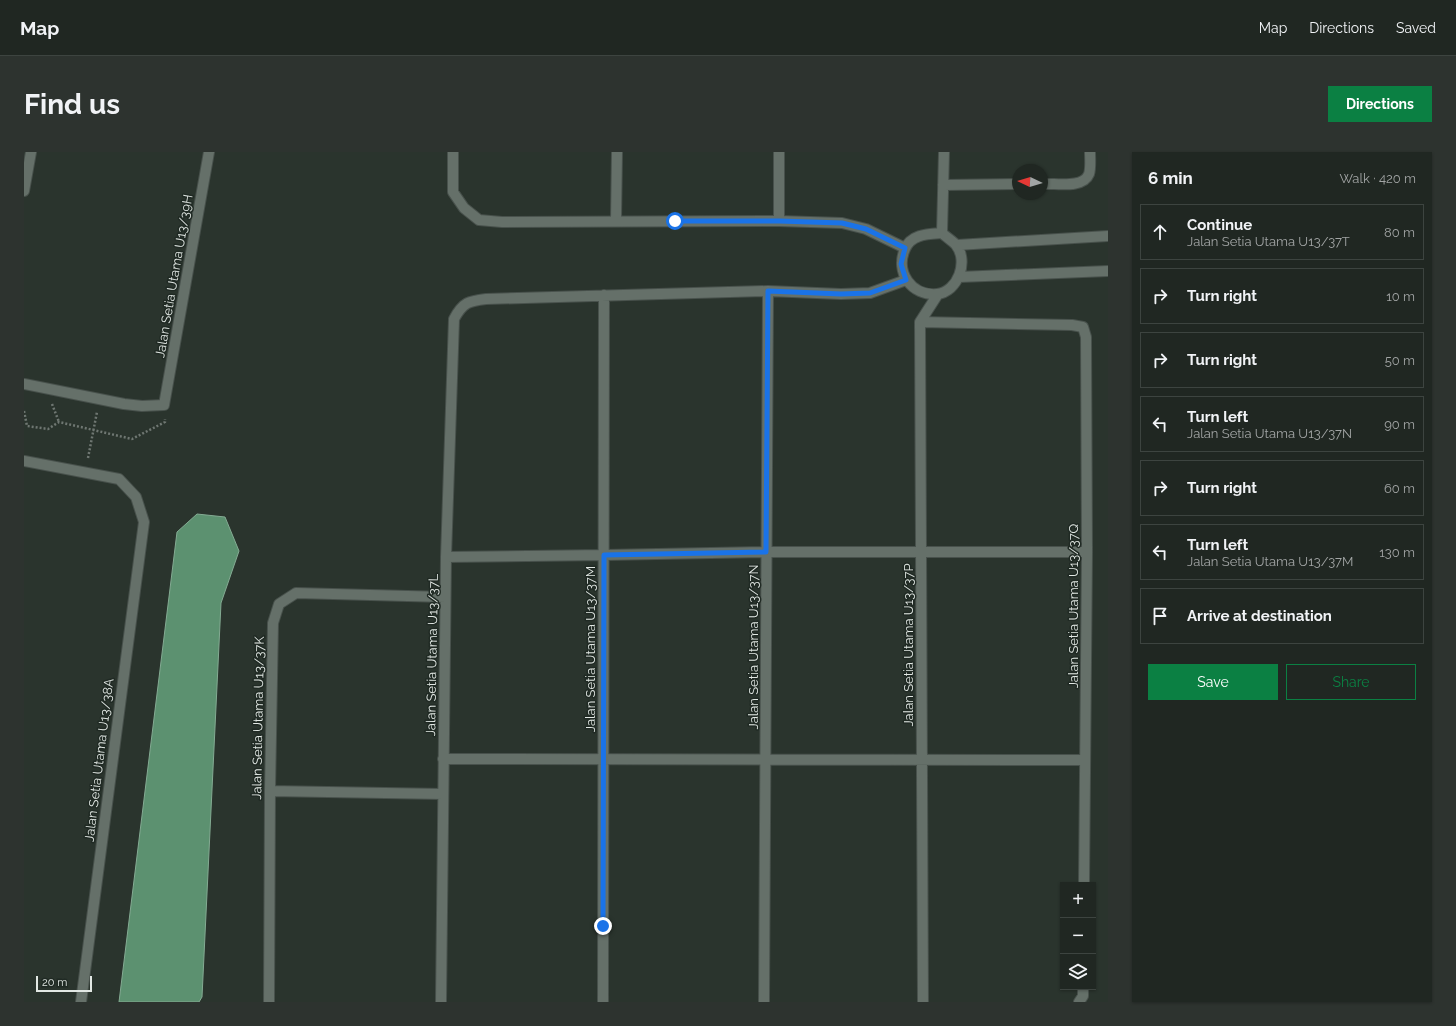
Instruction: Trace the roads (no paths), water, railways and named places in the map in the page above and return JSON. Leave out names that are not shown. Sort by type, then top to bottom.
[{"type":"street","points":[[24,191],[31,152]]},
{"type":"street","name":"Jalan Setia Utama U13/39H","points":[[24,384],[124,404],[164,405],[209,152]]},
{"type":"street","points":[[453,152],[453,192],[464,208],[479,220],[502,222],[779,221],[842,223],[866,229],[905,248]]},
{"type":"street","points":[[616,221],[617,152]]},
{"type":"street","points":[[779,152],[779,221]]},
{"type":"street","points":[[942,233],[944,152]]},
{"type":"street","points":[[1048,184],[1075,185],[1084,181],[1089,174],[1090,152]]},
{"type":"street","points":[[943,185],[1012,184]]},
{"type":"street","points":[[942,233],[957,246],[962,261],[959,277],[951,288],[938,294],[920,292],[906,280],[901,264],[905,248],[913,239],[923,234],[942,233]]},
{"type":"street","points":[[957,246],[1108,236]]},
{"type":"street","points":[[959,277],[1108,271]]},
{"type":"street","points":[[604,295],[768,291],[841,294],[870,293],[906,280]]},
{"type":"street","name":"Jalan Setia Utama U13/37N","points":[[764,1002],[768,291]]},
{"type":"street","points":[[920,322],[938,294]]},
{"type":"street","name":"Jalan Setia Utama U13/37L","points":[[441,1002],[445,597],[454,319],[459,310],[468,302],[486,299],[604,295]]},
{"type":"street","name":"Jalan Setia Utama U13/37M","points":[[603,1002],[604,295]]},
{"type":"street","name":"Jalan Setia Utama U13/37Q","points":[[920,322],[1072,325],[1083,327],[1086,337],[1087,552],[1084,882]]},
{"type":"street","name":"Jalan Setia Utama U13/37P","points":[[920,322],[923,1002]]},
{"type":"street","name":"Jalan Setia Utama U13/38A","points":[[24,461],[119,479],[136,497],[144,522],[81,1002]]},
{"type":"street","points":[[446,557],[766,552],[1087,552]]},
{"type":"street","name":"Jalan Setia Utama U13/37K","points":[[269,1002],[270,791],[273,623],[279,604],[296,593],[445,597]]},
{"type":"street","points":[[443,759],[1086,760]]},
{"type":"street","points":[[270,791],[443,794]]}]
